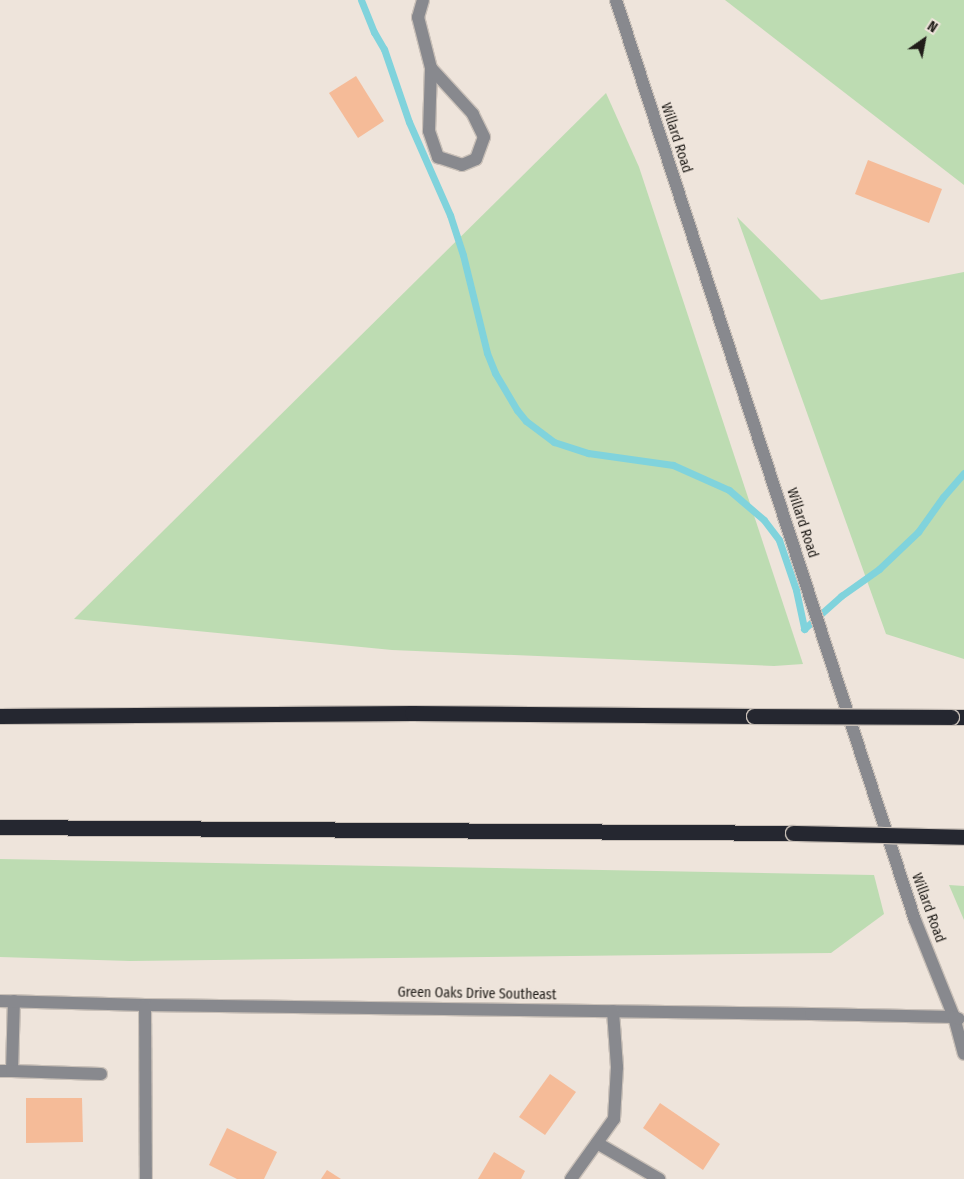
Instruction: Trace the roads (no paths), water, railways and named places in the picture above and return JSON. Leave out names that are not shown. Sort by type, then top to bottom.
[{"type":"highway","points":[[0,716],[412,714],[957,717]]},
{"type":"highway","points":[[0,826],[793,833],[964,837]]},
{"type":"street","points":[[423,0],[418,17],[431,68],[429,131],[438,157],[462,165],[476,159],[484,137],[474,114],[431,68]]},
{"type":"street","name":"Willard Road","points":[[616,0],[915,920],[959,1019],[964,1054]]},
{"type":"street","name":"Green Oaks Drive Southeast","points":[[0,1001],[145,1005],[613,1011],[959,1019]]},
{"type":"street","points":[[14,1001],[6,1071],[101,1074]]},
{"type":"street","points":[[145,1005],[146,1179]]},
{"type":"street","points":[[572,1179],[614,1119],[617,1067],[613,1011]]},
{"type":"street","points":[[597,1143],[659,1179]]},
{"type":"waterway","points":[[361,0],[374,32],[384,49],[409,122],[450,215],[463,255],[487,353],[495,373],[517,410],[526,421],[554,442],[588,453],[673,465],[729,490],[764,520],[779,540],[796,590],[804,629]]},
{"type":"waterway","points":[[804,629],[841,596],[879,569],[918,532],[943,497],[964,473]]}]
